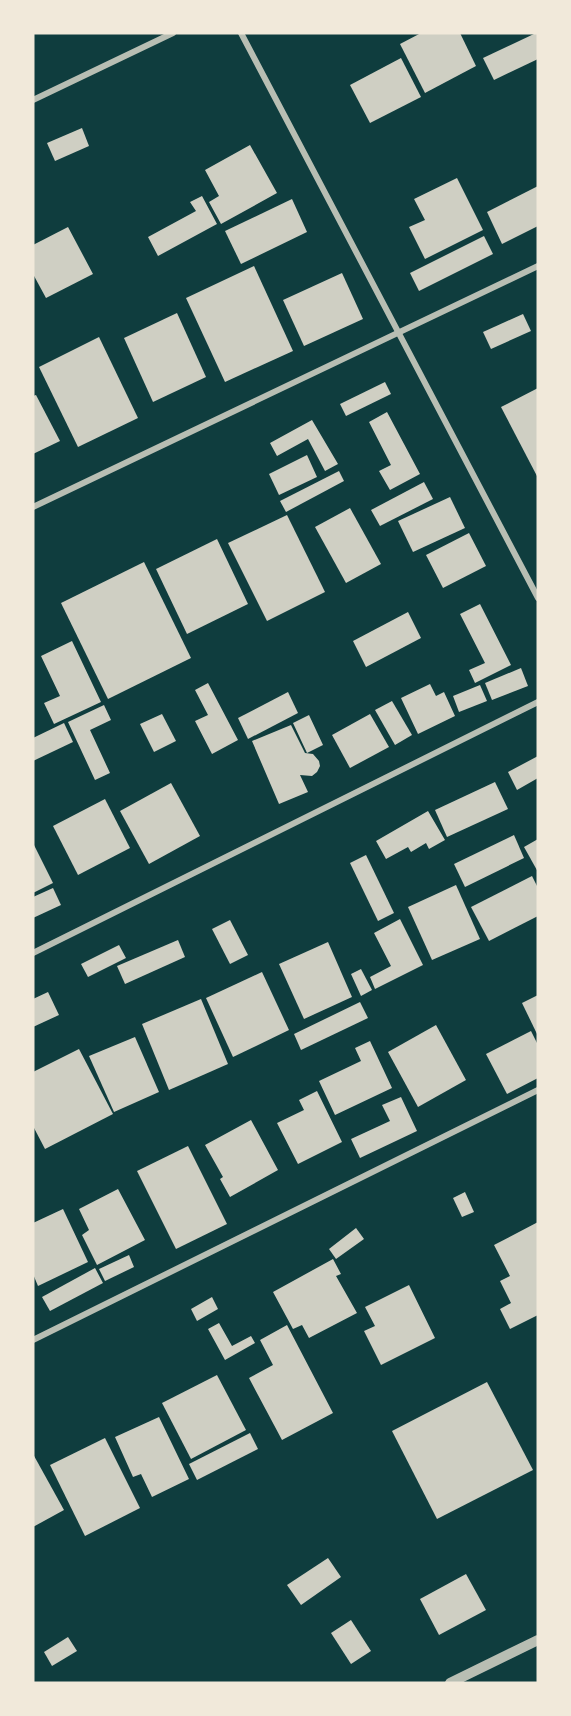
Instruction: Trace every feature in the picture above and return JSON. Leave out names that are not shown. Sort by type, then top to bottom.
[{"type":"street","points":[[33,100],[173,33]]},
{"type":"street","points":[[241,33],[538,598]]},
{"type":"street","points":[[33,507],[538,266]]},
{"type":"street","points":[[33,952],[538,702]]},
{"type":"street","points":[[33,1340],[538,1090]]},
{"type":"street","points":[[450,1683],[538,1640]]},
{"type":"building","points":[[421,33],[460,33],[476,66],[425,93],[400,44]]},
{"type":"building","points":[[538,33],[538,59],[494,80],[483,58]]},
{"type":"building","points":[[401,58],[421,97],[370,123],[350,85]]},
{"type":"building","points":[[82,128],[89,146],[55,161],[47,143]]},
{"type":"building","points":[[250,145],[277,193],[221,224],[209,202],[219,196],[205,170]]},
{"type":"building","points":[[457,178],[483,230],[425,259],[409,227],[425,220],[414,199]]},
{"type":"building","points":[[538,186],[538,226],[502,244],[487,212]]},
{"type":"building","points":[[202,196],[217,224],[158,256],[148,237],[196,211],[190,202]]},
{"type":"building","points":[[292,199],[307,232],[241,264],[225,231]]},
{"type":"building","points":[[68,227],[93,274],[46,298],[33,274],[33,245]]},
{"type":"building","points":[[484,236],[493,254],[419,291],[410,273]]},
{"type":"building","points":[[254,266],[293,351],[225,382],[186,298]]},
{"type":"building","points":[[342,273],[363,319],[304,346],[283,300]]},
{"type":"building","points":[[177,313],[206,377],[153,402],[124,338]]},
{"type":"building","points":[[523,314],[531,331],[491,349],[483,332]]},
{"type":"building","points":[[99,337],[138,418],[78,447],[39,367]]},
{"type":"building","points":[[385,382],[391,394],[346,416],[340,404]]},
{"type":"building","points":[[538,388],[538,478],[501,407]]},
{"type":"building","points":[[36,395],[60,441],[33,454],[33,396]]},
{"type":"building","points":[[387,412],[420,474],[390,490],[379,471],[391,465],[369,422]]},
{"type":"building","points":[[312,420],[338,464],[325,471],[308,439],[277,456],[270,443]]},
{"type":"building","points":[[307,455],[317,477],[279,495],[269,474]]},
{"type":"building","points":[[339,471],[344,481],[286,512],[280,501]]},
{"type":"building","points":[[424,482],[433,499],[380,526],[371,510]]},
{"type":"building","points":[[450,497],[465,528],[413,552],[398,521]]},
{"type":"building","points":[[350,508],[381,564],[346,583],[315,527]]},
{"type":"building","points":[[287,515],[325,592],[267,621],[228,543]]},
{"type":"building","points":[[469,533],[486,566],[443,588],[426,555]]},
{"type":"building","points":[[217,539],[248,604],[187,634],[156,569]]},
{"type":"building","points":[[144,562],[191,658],[108,699],[61,603]]},
{"type":"building","points":[[480,604],[511,665],[475,683],[469,670],[485,663],[460,614]]},
{"type":"building","points":[[408,612],[421,638],[366,667],[353,641]]},
{"type":"building","points":[[72,641],[101,702],[54,724],[44,703],[60,696],[41,656]]},
{"type":"building","points":[[521,668],[528,686],[492,700],[485,683]]},
{"type":"building","points":[[208,683],[238,740],[212,754],[195,721],[208,715],[195,690]]},
{"type":"building","points":[[430,684],[436,696],[444,692],[455,716],[418,734],[401,698]]},
{"type":"building","points":[[480,685],[487,701],[459,712],[453,696]]},
{"type":"building","points":[[288,692],[298,713],[248,739],[238,718]]},
{"type":"building","points":[[392,701],[412,735],[395,745],[375,710]]},
{"type":"building","points":[[104,705],[111,720],[90,730],[110,773],[95,780],[68,722]]},
{"type":"building","points":[[162,714],[176,741],[154,752],[140,724]]},
{"type":"building","points":[[370,714],[389,747],[350,768],[332,735]]},
{"type":"building","points":[[309,715],[323,745],[307,753],[293,723]]},
{"type":"building","points":[[64,723],[73,742],[33,761],[33,738]]},
{"type":"building","points":[[291,725],[305,753],[313,754],[320,766],[312,776],[300,775],[308,792],[279,804],[252,741]]},
{"type":"building","points":[[538,756],[538,778],[517,790],[508,772]]},
{"type":"building","points":[[495,782],[508,809],[447,837],[435,810]]},
{"type":"building","points":[[171,783],[200,836],[149,864],[120,811]]},
{"type":"building","points":[[105,799],[130,848],[78,875],[53,826]]},
{"type":"building","points":[[428,811],[445,840],[429,849],[426,843],[411,852],[408,847],[386,859],[376,841]]},
{"type":"building","points":[[514,835],[524,858],[465,887],[454,864]]},
{"type":"building","points":[[538,839],[538,872],[524,847]]},
{"type":"building","points":[[33,843],[53,883],[33,893]]},
{"type":"building","points":[[366,855],[394,913],[378,921],[350,863]]},
{"type":"building","points":[[532,876],[538,888],[538,916],[489,941],[471,907]]},
{"type":"building","points":[[456,885],[480,939],[432,960],[408,907]]},
{"type":"building","points":[[53,888],[61,905],[33,918],[33,897]]},
{"type":"building","points":[[400,919],[423,965],[375,989],[370,977],[391,966],[374,933]]},
{"type":"building","points":[[230,920],[248,955],[230,964],[212,929]]},
{"type":"building","points":[[178,940],[185,957],[125,984],[117,966]]},
{"type":"building","points":[[328,942],[352,997],[304,1019],[279,964]]},
{"type":"building","points":[[119,945],[126,958],[88,977],[81,964]]},
{"type":"building","points":[[361,969],[372,990],[361,996],[351,974]]},
{"type":"building","points":[[262,972],[289,1030],[233,1057],[206,998]]},
{"type":"building","points":[[48,992],[59,1015],[33,1027],[33,999]]},
{"type":"building","points":[[538,995],[538,1036],[522,1003]]},
{"type":"building","points":[[201,999],[228,1064],[169,1090],[142,1024]]},
{"type":"building","points":[[360,1002],[368,1018],[301,1050],[294,1034]]},
{"type":"building","points":[[436,1025],[466,1080],[418,1107],[388,1052]]},
{"type":"building","points":[[531,1031],[538,1045],[538,1078],[507,1094],[486,1054]]},
{"type":"building","points":[[135,1037],[159,1092],[114,1112],[89,1056]]},
{"type":"building","points":[[370,1041],[392,1088],[335,1115],[319,1081],[361,1061],[355,1048]]},
{"type":"building","points":[[79,1049],[113,1114],[45,1149],[33,1126],[33,1072]]},
{"type":"building","points":[[317,1091],[342,1142],[298,1164],[277,1123],[304,1110],[299,1100]]},
{"type":"building","points":[[401,1097],[417,1131],[360,1158],[351,1139],[390,1121],[382,1105]]},
{"type":"building","points":[[251,1120],[278,1170],[230,1197],[220,1179],[223,1177],[205,1145]]},
{"type":"building","points":[[188,1146],[227,1224],[176,1249],[137,1171]]},
{"type":"building","points":[[118,1189],[145,1240],[97,1265],[82,1235],[89,1230],[79,1209]]},
{"type":"building","points":[[465,1192],[474,1212],[462,1217],[453,1198]]},
{"type":"building","points":[[63,1209],[88,1262],[38,1286],[33,1274],[33,1223]]},
{"type":"building","points":[[538,1222],[538,1315],[510,1329],[500,1309],[511,1303],[500,1281],[510,1276],[494,1245]]},
{"type":"building","points":[[356,1228],[364,1239],[336,1259],[329,1249]]},
{"type":"building","points":[[129,1255],[134,1267],[105,1281],[99,1269]]},
{"type":"building","points":[[333,1259],[341,1274],[336,1276],[357,1313],[309,1338],[302,1325],[293,1329],[273,1292]]},
{"type":"building","points":[[95,1268],[103,1283],[50,1311],[42,1297]]},
{"type":"building","points":[[409,1285],[435,1338],[381,1365],[364,1331],[375,1326],[365,1307]]},
{"type":"building","points":[[212,1297],[218,1309],[197,1321],[191,1309]]},
{"type":"building","points":[[219,1323],[232,1346],[251,1336],[255,1343],[225,1360],[208,1329]]},
{"type":"building","points":[[287,1325],[333,1413],[282,1440],[249,1378],[273,1365],[260,1340]]},
{"type":"building","points":[[217,1375],[246,1430],[191,1459],[162,1403]]},
{"type":"building","points":[[487,1382],[533,1470],[437,1519],[392,1431]]},
{"type":"building","points":[[159,1417],[189,1479],[152,1497],[141,1474],[133,1477],[115,1437]]},
{"type":"building","points":[[250,1433],[258,1449],[197,1480],[189,1464]]},
{"type":"building","points":[[105,1438],[140,1508],[85,1536],[50,1465]]},
{"type":"building","points":[[33,1454],[64,1510],[33,1527]]},
{"type":"building","points":[[328,1558],[341,1577],[301,1605],[287,1585]]},
{"type":"building","points":[[466,1574],[486,1610],[439,1635],[420,1599]]},
{"type":"building","points":[[351,1620],[371,1651],[351,1664],[331,1633]]},
{"type":"building","points":[[68,1637],[77,1651],[52,1666],[44,1652]]}]
